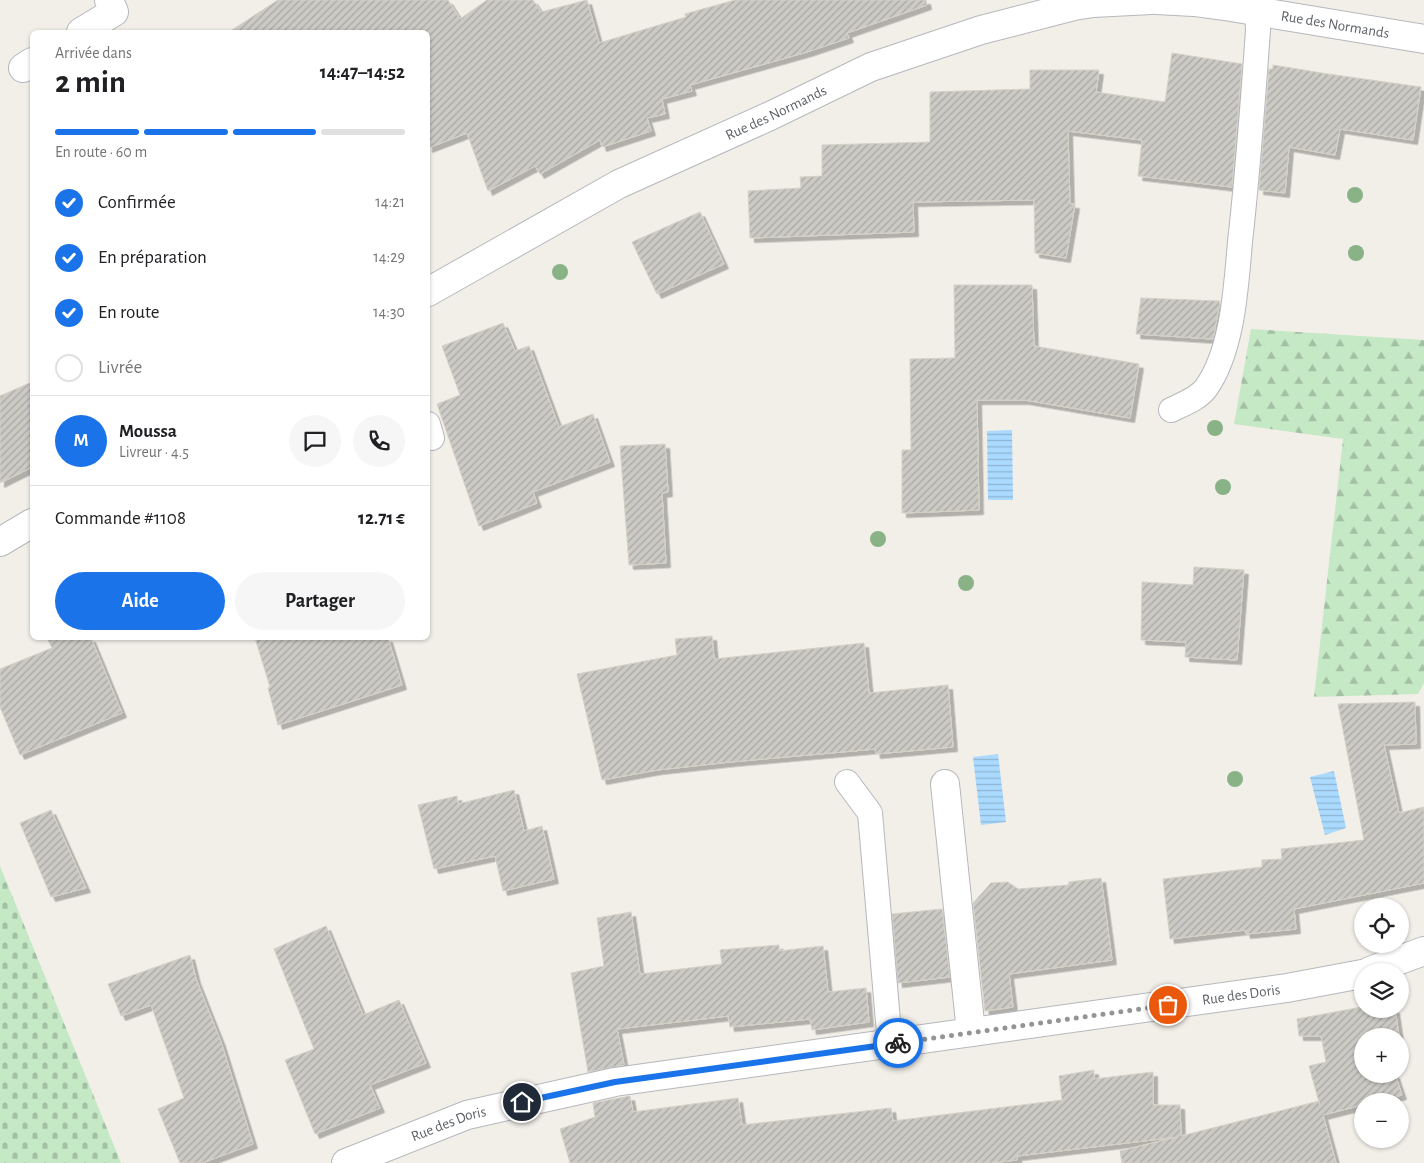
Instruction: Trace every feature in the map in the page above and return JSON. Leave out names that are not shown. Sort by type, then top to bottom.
[{"type":"street","points":[[84,30],[114,12],[109,0]]},
{"type":"street","name":"Rue des Normands","points":[[430,291],[492,254],[619,184],[770,116],[871,67],[982,30],[1092,1],[1150,0]]},
{"type":"street","name":"Rue des Normands","points":[[1156,0],[1194,2],[1257,11],[1424,39]]},
{"type":"street","points":[[0,542],[30,524]]},
{"type":"street","points":[[945,784],[971,1032]]},
{"type":"street","points":[[1392,963],[1424,951]]},
{"type":"street","name":"Rue des Doris","points":[[346,1163],[467,1115],[615,1082],[1287,988],[1354,975]]},
{"type":"lane","points":[[1171,410],[1189,402],[1205,389],[1221,361],[1233,306],[1249,164],[1258,30],[1257,11]]},
{"type":"lane","points":[[847,782],[870,813],[890,1044]]},
{"type":"green space","points":[[1251,329],[1424,340],[1424,683],[1418,694],[1314,697],[1343,439],[1234,424]]},
{"type":"green space","points":[[0,866],[121,1163],[0,1163]]},
{"type":"water","points":[[1012,430],[1013,500],[988,500],[987,431]]},
{"type":"water","points":[[998,754],[1006,822],[981,825],[973,757]]},
{"type":"water","points":[[1334,771],[1346,828],[1325,835],[1310,777]]},
{"type":"building","points":[[278,0],[448,0],[460,19],[487,0],[533,0],[541,12],[587,0],[599,43],[686,17],[685,14],[735,0],[926,0],[927,5],[847,33],[849,38],[807,52],[690,85],[692,91],[662,99],[665,114],[647,118],[651,131],[602,147],[600,140],[540,174],[535,166],[488,191],[467,133],[430,147],[430,30],[232,30]]},
{"type":"building","points":[[1172,53],[1242,64],[1232,187],[1138,176],[1142,140],[1068,131],[1070,204],[1075,204],[1066,258],[1035,253],[1034,200],[913,202],[914,232],[750,238],[748,191],[801,188],[800,177],[822,176],[822,145],[930,142],[930,92],[1030,89],[1030,70],[1099,70],[1096,92],[1165,102]]},
{"type":"building","points":[[1273,65],[1421,87],[1413,140],[1340,129],[1335,155],[1289,147],[1285,193],[1259,190],[1269,69],[1273,69]]},
{"type":"building","points":[[700,212],[724,264],[657,294],[632,242]]},
{"type":"building","points":[[954,285],[1032,285],[1034,346],[1139,364],[1130,418],[1025,400],[977,400],[979,510],[902,513],[902,450],[911,450],[910,359],[955,358]]},
{"type":"building","points":[[1141,298],[1220,301],[1213,339],[1136,334]]},
{"type":"building","points":[[503,323],[515,351],[529,346],[559,427],[593,414],[610,462],[533,492],[537,503],[479,526],[437,404],[460,395],[442,346]]},
{"type":"building","points":[[30,383],[30,468],[0,483],[0,396]]},
{"type":"building","points":[[665,444],[668,492],[662,493],[666,563],[629,565],[620,446]]},
{"type":"building","points":[[1194,567],[1244,570],[1237,660],[1185,657],[1186,642],[1141,640],[1142,582],[1193,585]]},
{"type":"building","points":[[712,636],[714,659],[864,643],[869,693],[948,685],[953,747],[876,754],[875,749],[730,762],[657,770],[602,780],[577,674],[677,655],[675,639]]},
{"type":"building","points":[[48,640],[92,640],[122,713],[20,755],[0,707],[0,669],[52,648]]},
{"type":"building","points":[[256,640],[389,640],[402,685],[278,725],[268,688],[270,687]]},
{"type":"building","points":[[1415,702],[1416,744],[1384,745],[1399,813],[1424,807],[1424,883],[1294,909],[1296,929],[1246,934],[1245,930],[1170,939],[1163,879],[1262,867],[1262,860],[1282,859],[1281,849],[1364,840],[1338,704]]},
{"type":"building","points":[[514,790],[524,831],[542,826],[554,879],[503,891],[495,856],[434,869],[418,805],[457,796],[458,804]]},
{"type":"building","points":[[51,810],[86,888],[51,897],[20,823]]},
{"type":"building","points":[[1101,878],[1112,960],[1009,974],[1013,1007],[985,1011],[973,903],[991,883],[1008,882],[1018,889],[1068,885],[1069,882]]},
{"type":"building","points":[[942,909],[950,977],[898,983],[892,914]]},
{"type":"building","points":[[631,912],[640,974],[722,964],[720,950],[779,945],[779,951],[823,946],[828,992],[866,988],[869,1022],[812,1030],[810,1019],[730,1027],[728,1016],[617,1029],[624,1065],[588,1072],[571,973],[604,966],[597,918]]},
{"type":"building","points":[[326,926],[363,1015],[399,1000],[426,1063],[370,1085],[380,1108],[315,1134],[285,1060],[314,1049],[274,949]]},
{"type":"building","points":[[190,955],[196,979],[221,1042],[253,1144],[202,1163],[180,1163],[158,1109],[184,1098],[151,1005],[121,1016],[108,984]]},
{"type":"building","points":[[1354,1008],[1354,1018],[1396,1018],[1398,1028],[1354,1028],[1354,1083],[1398,1083],[1401,1093],[1354,1093],[1354,1107],[1323,1115],[1336,1163],[1122,1163],[1120,1151],[1177,1137],[1017,1156],[1017,1160],[990,1163],[570,1163],[560,1129],[595,1117],[593,1103],[630,1096],[633,1112],[738,1098],[742,1125],[891,1108],[893,1121],[1062,1100],[1059,1076],[1094,1070],[1094,1079],[1153,1072],[1153,1105],[1180,1105],[1181,1136],[1319,1101],[1309,1066],[1326,1062],[1321,1036],[1299,1036],[1297,1019]]},
{"type":"way so far","points":[[898,1043],[1168,1005]]},
{"type":"route","points":[[522,1102],[615,1082],[898,1043]]}]
